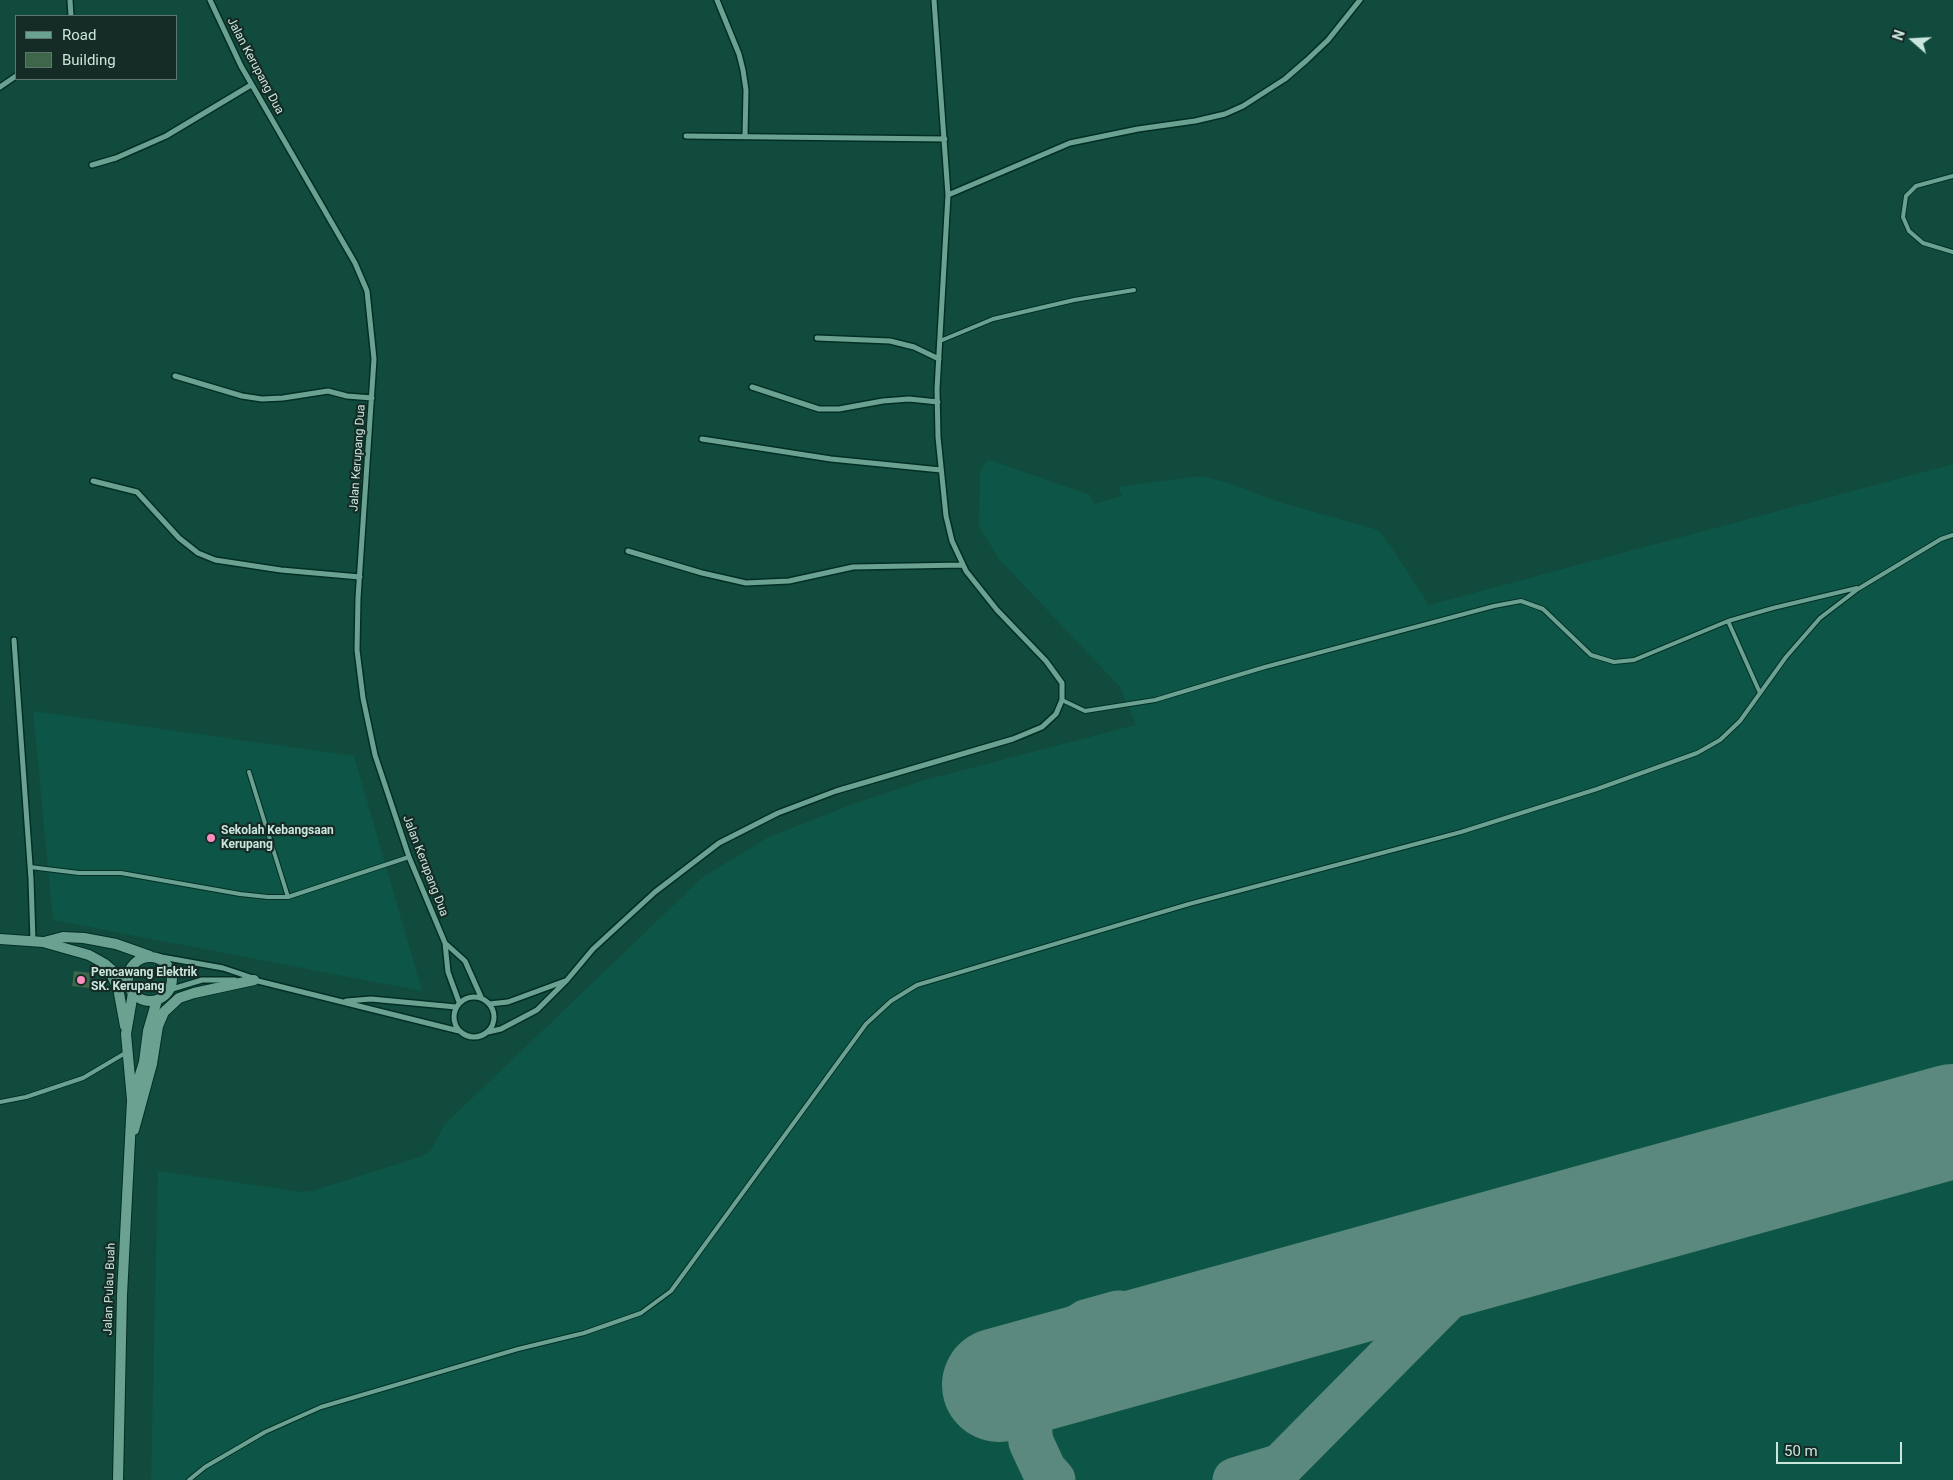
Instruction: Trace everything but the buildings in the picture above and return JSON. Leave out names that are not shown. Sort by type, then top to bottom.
[{"type":"main road","points":[[0,939],[38,941],[63,937],[84,938],[116,944],[162,959],[171,970],[173,977],[169,990],[157,1000],[148,1032],[144,1062],[132,1100]]},
{"type":"main road","points":[[38,941],[89,955],[105,964],[144,1000],[157,1000]]},
{"type":"main road","points":[[132,1100],[126,1052],[130,989],[128,976],[135,962],[153,956]]},
{"type":"main road","points":[[105,964],[118,988],[126,1034]]},
{"type":"main road","points":[[128,1152],[152,1064],[158,1026],[164,1012],[179,998],[194,992],[254,980]]},
{"type":"main road","name":"Jalan Pulau Buah","points":[[118,1480],[128,1152],[132,1100]]},
{"type":"street","points":[[70,0],[71,15]]},
{"type":"street","name":"Jalan Kerupang Dua","points":[[210,0],[251,85],[355,263],[367,291],[374,359],[357,650],[363,698],[375,755],[409,857],[445,943],[448,972],[458,1005]]},
{"type":"street","points":[[717,0],[739,54],[743,70],[746,90],[745,136]]},
{"type":"street","points":[[169,990],[202,980],[254,980],[459,1031],[470,1037],[482,1035],[501,1029],[537,1010],[568,980],[593,949],[655,892],[719,843],[778,813],[836,790],[1013,739],[1042,727],[1056,714],[1062,700],[1062,683],[1046,660],[997,610],[963,565],[952,541],[946,516],[941,470],[938,402],[948,195],[934,0]]},
{"type":"street","points":[[948,195],[1070,143],[1138,129],[1195,121],[1225,114],[1243,106],[1285,79],[1307,60],[1328,40],[1360,0]]},
{"type":"street","points":[[0,87],[15,77]]},
{"type":"street","points":[[92,165],[116,158],[166,136],[251,85]]},
{"type":"street","points":[[686,136],[945,139]]},
{"type":"street","points":[[817,338],[890,341],[914,347],[939,359]]},
{"type":"street","points":[[175,376],[242,396],[283,398],[328,391],[347,396],[372,398]]},
{"type":"street","points":[[752,387],[819,409],[839,409],[909,399],[938,402]]},
{"type":"street","points":[[702,439],[831,459],[941,470]]},
{"type":"street","points":[[93,481],[137,492],[179,538],[198,553],[215,560],[281,570],[360,577]]},
{"type":"street","points":[[628,551],[702,573],[746,583],[789,581],[853,567],[963,565]]},
{"type":"street","points":[[14,640],[30,867],[38,941]]},
{"type":"street","name":"Jalan Kerupang Dua","points":[[445,943],[465,961],[481,998]]},
{"type":"street","points":[[153,956],[223,968],[268,983]]},
{"type":"street","points":[[489,1004],[517,999],[568,980]]},
{"type":"street","points":[[459,1031],[454,1018],[458,1005],[468,997],[481,998],[489,1004],[494,1013],[494,1020],[488,1032]]},
{"type":"street","points":[[341,1001],[371,998],[458,1005]]},
{"type":"lane","points":[[1953,176],[1916,186],[1906,196],[1903,217],[1909,231],[1923,243],[1953,252]]},
{"type":"lane","points":[[940,341],[993,319],[1074,300],[1134,290]]},
{"type":"lane","points":[[189,1480],[205,1467],[265,1432],[321,1407],[518,1349],[584,1332],[641,1313],[671,1291],[866,1024],[891,1001],[916,985],[1188,904],[1461,832],[1597,789],[1697,754],[1720,740],[1740,721],[1786,657],[1820,618],[1862,587],[1941,539],[1953,534]]},
{"type":"lane","points":[[1062,700],[1085,711],[1146,702],[1494,606],[1521,601],[1543,609],[1591,655],[1614,662],[1634,660],[1728,621],[1773,608],[1862,587]]},
{"type":"lane","points":[[1728,621],[1760,693]]},
{"type":"lane","points":[[249,772],[288,897]]},
{"type":"lane","points":[[30,867],[79,872],[121,873],[268,898],[288,897],[409,857]]},
{"type":"lane","points":[[0,1102],[83,1078],[126,1052]]},
{"type":"shaded area","points":[[986,461],[992,461],[1090,495],[1094,504],[1122,496],[1118,487],[1200,476],[1222,481],[1279,502],[1378,530],[1429,605],[1953,464],[1953,1480],[151,1480],[158,1171],[301,1192],[312,1191],[423,1156],[431,1150],[445,1124],[703,877],[767,838],[853,804],[925,780],[1136,725],[1121,688],[999,559],[979,526],[980,472]]},
{"type":"shaded area","name":"Sekolah Kebangsaan Kerupang","points":[[33,711],[354,756],[422,991],[53,920]]},
{"type":"taxiway","points":[[1235,1480],[1281,1466],[1472,1273],[1521,1240]]},
{"type":"taxiway","points":[[1053,1480],[1044,1470],[1031,1442],[1027,1410],[1033,1379],[1040,1364],[1059,1339],[1086,1322],[1118,1313],[1152,1316],[1190,1328],[1206,1328],[1228,1321]]},
{"type":"runway","points":[[999,1385],[1953,1121]]},
{"type":"place","name":"Sekolah Kebangsaan Kerupang","points":[[211,838]]},
{"type":"place","name":"Pencawang Elektrik SK. Kerupang","points":[[81,980]]}]
